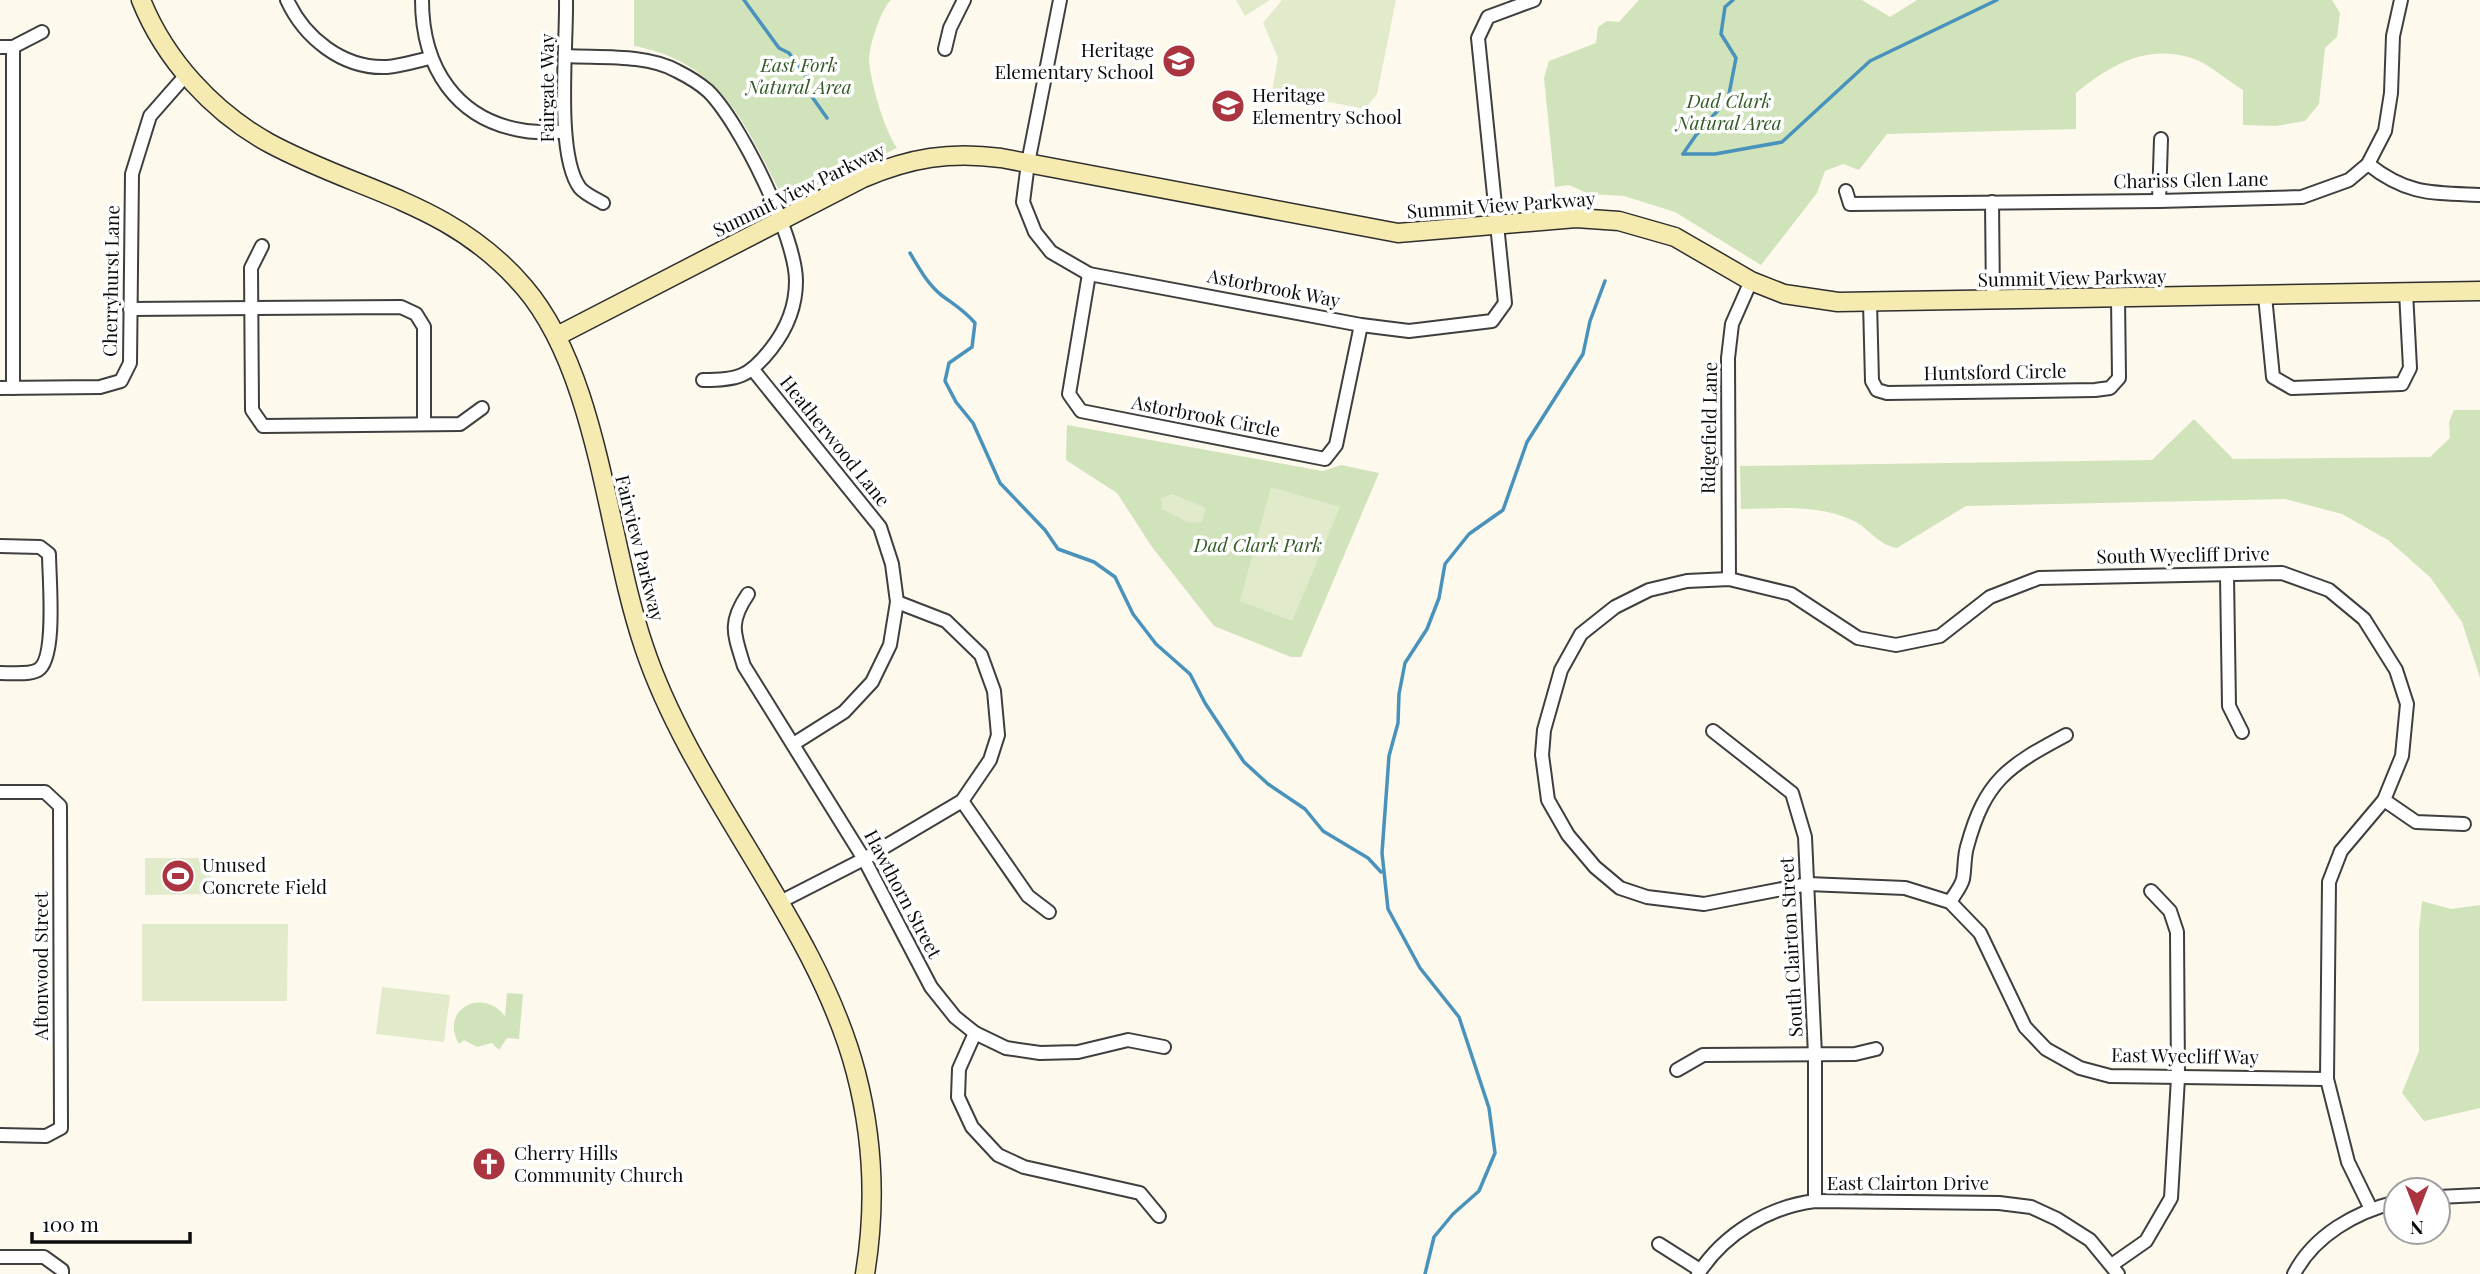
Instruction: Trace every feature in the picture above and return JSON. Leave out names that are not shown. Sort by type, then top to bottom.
[{"type":"street","name":"Fairview Parkway","points":[[141,0],[164,45],[186,75],[225,112],[272,144],[424,209],[475,239],[524,287],[544,312],[557,336],[579,392],[633,613],[656,681],[820,981],[855,1070],[871,1176],[865,1274]]},
{"type":"street","points":[[286,0],[296,20],[309,34],[335,53],[359,63],[386,67],[430,58]]},
{"type":"street","points":[[422,0],[424,37],[430,58],[445,85],[464,104],[489,120],[526,131],[564,131]]},
{"type":"street","name":"Fairgate Way","points":[[566,0],[564,131],[567,157],[581,189],[603,203]]},
{"type":"street","points":[[945,49],[950,27],[964,0]]},
{"type":"street","name":"Astorbrook Way","points":[[1060,0],[1028,163],[1023,202],[1035,232],[1051,252],[1089,274],[1361,325],[1409,331],[1492,321],[1505,303],[1478,38],[1488,17],[1534,0]]},
{"type":"street","name":"Chariss Glen Lane","points":[[1846,191],[1850,204],[2302,197],[2349,180],[2368,164],[2385,131],[2391,93],[2393,36],[2401,0]]},
{"type":"street","points":[[6,388],[6,47],[42,32]]},
{"type":"street","points":[[567,56],[638,61],[674,69],[708,91],[735,127],[780,221],[793,253],[796,283],[791,314],[779,338],[754,370],[726,380],[703,380]]},
{"type":"street","name":"Cherryhurst Lane","points":[[6,388],[100,387],[121,381],[130,363],[132,174],[150,116],[186,75]]},
{"type":"street","points":[[2159,201],[2161,139]]},
{"type":"street","name":"Summit View Parkway","points":[[557,336],[863,178],[911,159],[955,154],[1028,163],[1371,230],[1417,233],[1576,218],[1638,225],[1675,237],[1751,281],[1802,298],[1870,302],[2480,291]]},
{"type":"street","points":[[2368,164],[2391,182],[2403,186],[2428,192],[2480,195]]},
{"type":"street","points":[[1992,202],[1993,300]]},
{"type":"street","points":[[262,246],[251,268],[251,309],[253,410],[263,426],[460,424],[482,408]]},
{"type":"street","name":"Astorbrook Circle","points":[[1089,274],[1069,394],[1081,411],[1325,459],[1336,445],[1361,325]]},
{"type":"street","name":"Ridgefield Lane","points":[[1729,579],[1728,358],[1732,324],[1751,281]]},
{"type":"street","points":[[2265,296],[2273,377],[2291,388],[2402,384],[2410,368],[2406,292]]},
{"type":"street","name":"Huntsford Circle","points":[[1870,302],[1872,381],[1877,390],[1887,393],[2081,390],[2110,387],[2119,378],[2118,298]]},
{"type":"street","points":[[130,309],[401,307],[416,314],[424,327],[424,424]]},
{"type":"street","name":"Heatherwood Lane","points":[[754,370],[880,527],[892,564],[897,602],[890,645],[873,682],[844,712],[795,743]]},
{"type":"street","points":[[0,546],[40,547],[49,554],[49,647],[46,663],[36,671],[0,673]]},
{"type":"street","name":"South Wyecliff Drive","points":[[1729,579],[1791,594],[1858,638],[1896,645],[1940,636],[1990,597],[2039,578],[2282,573],[2329,590],[2364,619],[2396,670],[2407,704],[2402,756],[2384,800],[2342,851],[2329,882],[2327,1079],[2348,1162],[2371,1209]]},
{"type":"street","points":[[2227,576],[2229,706],[2242,733]]},
{"type":"street","name":"East Wyecliff Way","points":[[1729,579],[1687,581],[1649,590],[1615,607],[1581,634],[1561,670],[1544,730],[1542,755],[1548,800],[1568,835],[1595,867],[1620,888],[1647,897],[1704,904],[1808,884],[1905,888],[1950,902],[1980,933],[2025,1027],[2046,1049],[2080,1068],[2110,1076],[2327,1079]]},
{"type":"street","name":"Hawthorn Street","points":[[748,594],[736,611],[733,631],[744,666],[795,743],[864,859],[930,987],[955,1017],[975,1032],[1006,1048],[1040,1054],[1078,1052],[1128,1040],[1164,1047]]},
{"type":"street","points":[[778,903],[864,859],[962,801],[989,760],[998,735],[994,691],[981,655],[946,621],[897,602]]},
{"type":"street","name":"South Clairton Street","points":[[1713,731],[1792,793],[1805,837],[1815,1055],[1815,1201]]},
{"type":"street","points":[[1950,902],[1963,880],[1965,852],[1975,815],[1993,788],[2015,762],[2066,735]]},
{"type":"street","name":"Aftonwood Street","points":[[0,792],[45,792],[60,806],[61,1128],[46,1136],[0,1135]]},
{"type":"street","points":[[2384,800],[2416,822],[2464,824]]},
{"type":"street","points":[[962,801],[1028,896],[1049,912]]},
{"type":"street","points":[[2116,1269],[2146,1241],[2171,1198],[2178,1078],[2177,932],[2170,911],[2151,891]]},
{"type":"street","points":[[975,1032],[959,1069],[958,1097],[972,1127],[998,1155],[1024,1167],[1140,1194],[1160,1216]]},
{"type":"street","points":[[1677,1070],[1703,1055],[1855,1054],[1876,1049]]},
{"type":"street","points":[[2452,1196],[2480,1195]]},
{"type":"street","name":"East Clairton Drive","points":[[1699,1272],[1740,1230],[1762,1216],[1788,1205],[1815,1201],[1999,1203],[2031,1207],[2057,1219],[2090,1240],[2116,1269]]},
{"type":"street","points":[[2294,1274],[2329,1232],[2382,1206]]},
{"type":"street","points":[[1659,1244],[1699,1272]]},
{"type":"street","points":[[0,1257],[44,1257],[62,1270],[62,1274]]},
{"type":"green space","name":"East Fork Natural Area","points":[[634,0],[891,0],[876,28],[869,60],[879,106],[887,130],[897,148],[790,198],[781,194],[742,121],[709,81],[689,66],[664,54],[634,46]]},
{"type":"green space","points":[[1236,0],[1270,0],[1245,16]]},
{"type":"green space","points":[[1282,0],[1396,0],[1377,94],[1365,109],[1272,91],[1278,58],[1263,23]]},
{"type":"green space","name":"Dad Clark Natural Area","points":[[1639,0],[1862,0],[1890,17],[1917,0],[2332,0],[2340,13],[2337,37],[2325,48],[2319,104],[2305,121],[2276,126],[2243,125],[2243,90],[2197,60],[2163,53],[2147,55],[2117,65],[2076,93],[2076,129],[1887,134],[1859,170],[1843,164],[1825,171],[1817,193],[1761,265],[1675,212],[1624,196],[1589,194],[1569,185],[1555,187],[1544,78],[1549,61],[1596,43],[1598,27],[1607,21],[1619,22]]},
{"type":"green space","points":[[2454,410],[2480,410],[2480,678],[2462,622],[2430,577],[2388,540],[2342,514],[2285,499],[1966,506],[1897,548],[1880,541],[1856,522],[1829,512],[1800,508],[1741,509],[1740,466],[2152,460],[2194,419],[2233,459],[2430,457],[2450,438],[2449,422]]},
{"type":"green space","name":"Dad Clark Park","points":[[1067,425],[1323,471],[1341,465],[1379,473],[1301,657],[1291,657],[1214,626],[1152,547],[1117,493],[1066,460]]},
{"type":"green space","points":[[1271,487],[1340,507],[1292,621],[1240,601]]},
{"type":"green space","points":[[1172,494],[1206,508],[1202,522],[1190,523],[1162,509],[1161,498]]},
{"type":"green space","name":"Unused Concrete Field","points":[[145,858],[211,858],[211,894],[145,895]]},
{"type":"green space","points":[[2422,901],[2451,909],[2480,905],[2480,1108],[2424,1121],[2402,1093],[2419,1051],[2419,930]]},
{"type":"green space","points":[[142,924],[288,924],[287,1001],[142,1001]]},
{"type":"green space","points":[[382,987],[450,995],[444,1042],[376,1034]]},
{"type":"green space","points":[[507,993],[523,994],[519,1039],[507,1038],[499,1050],[492,1043],[477,1047],[464,1040],[459,1044],[454,1032],[454,1021],[458,1013],[466,1006],[485,1003],[505,1016]]},
{"type":"waterway","points":[[744,0],[779,48],[789,53],[805,75],[810,94],[827,118]]},
{"type":"waterway","points":[[1683,154],[1728,99],[1736,58],[1721,34],[1725,7],[1733,0]]},
{"type":"waterway","points":[[1683,154],[1715,154],[1782,142],[1870,61],[1997,0]]},
{"type":"waterway","points":[[910,253],[935,290],[975,323],[972,347],[949,363],[945,381],[956,402],[973,423],[1000,483],[1045,530],[1058,549],[1094,562],[1115,577],[1133,614],[1156,644],[1190,674],[1205,703],[1244,762],[1268,784],[1305,809],[1323,831],[1368,858],[1381,872]]},
{"type":"waterway","points":[[1425,1274],[1434,1237],[1453,1214],[1479,1191],[1495,1153],[1489,1108],[1459,1017],[1420,968],[1388,909],[1382,853],[1389,756],[1398,723],[1399,694],[1405,663],[1427,629],[1439,598],[1445,564],[1469,534],[1503,510],[1527,442],[1583,354],[1590,321],[1605,281]]},
{"type":"place","name":"Heritage Elementary School","points":[[1179,61]]},
{"type":"place","name":"Heritage Elementry School","points":[[1228,106]]},
{"type":"place","name":"Unused Concrete Field","points":[[178,876]]},
{"type":"place","name":"Cherry Hills Community Church","points":[[489,1164]]}]
